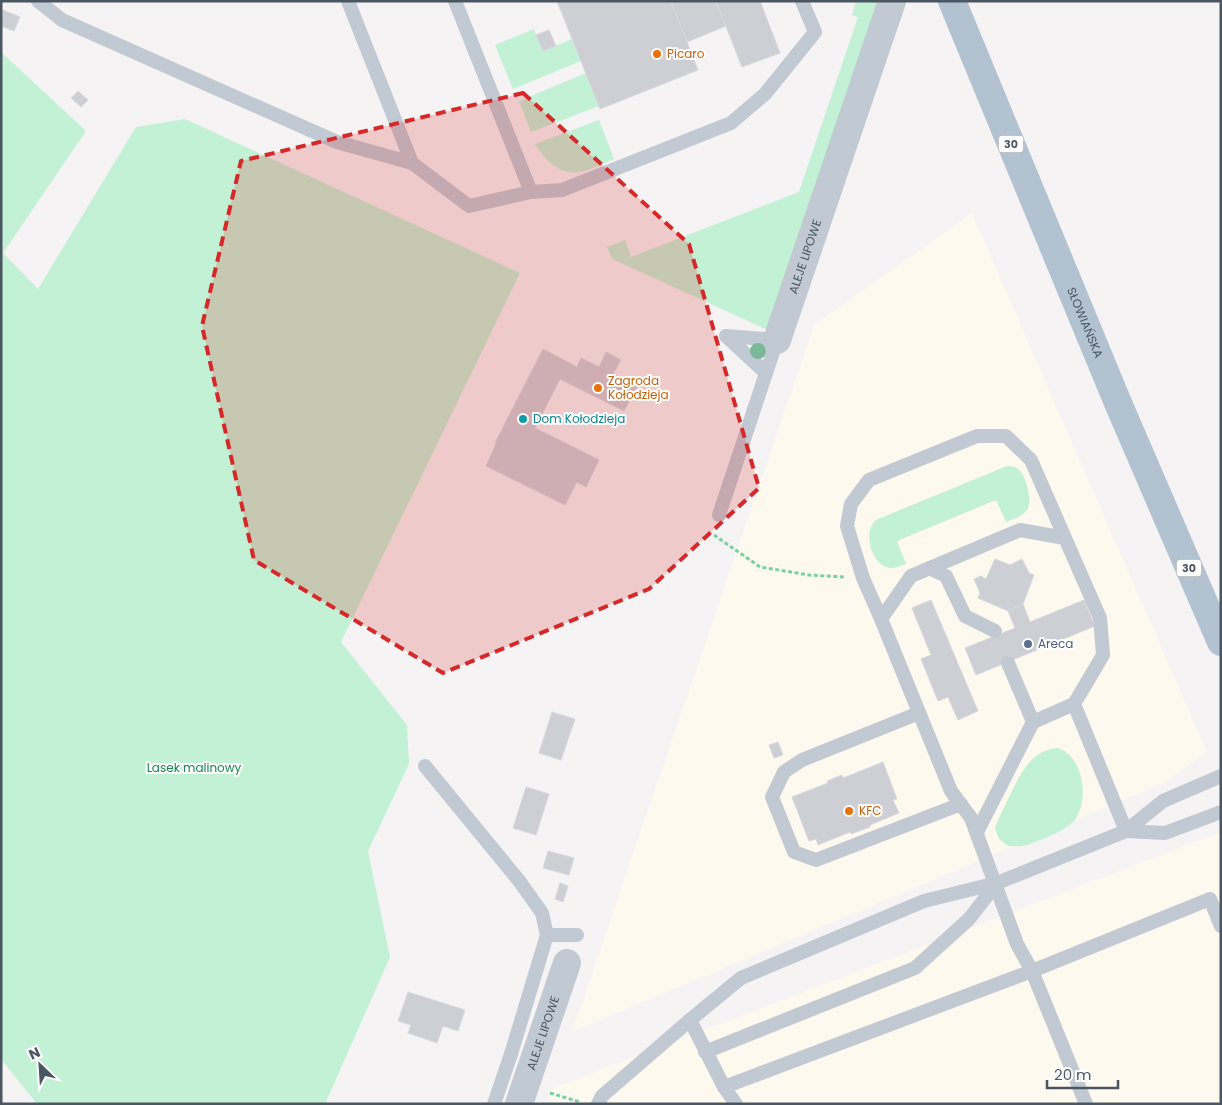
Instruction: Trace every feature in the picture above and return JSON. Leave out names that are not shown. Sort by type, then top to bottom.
[{"type":"main road","name":"SŁOWIAŃSKA","points":[[952,1],[1118,403],[1221,642]]},
{"type":"street","name":"ALEJE LIPOWE","points":[[777,340],[892,1]]},
{"type":"street","name":"ALEJE LIPOWE","points":[[522,1095],[567,963]]},
{"type":"lane","points":[[38,1],[62,20],[337,142],[412,163],[469,206],[531,192],[562,190],[732,123],[765,94],[815,32],[802,1]]},
{"type":"lane","points":[[348,1],[412,163]]},
{"type":"lane","points":[[455,1],[531,192]]},
{"type":"lane","points":[[766,373],[726,336],[777,340]]},
{"type":"lane","name":"ALEJE LIPOWE","points":[[719,515],[777,340]]},
{"type":"lane","points":[[977,832],[1033,722],[1074,704],[1102,655],[1100,618],[1031,460],[1006,436],[977,436],[869,480],[851,504],[847,526],[862,578],[881,619],[950,791],[971,818],[1017,944],[1032,971],[1086,1104]]},
{"type":"lane","points":[[881,619],[912,576],[929,568],[1020,530],[1065,538]]},
{"type":"lane","points":[[929,568],[946,576],[965,616],[995,631]]},
{"type":"lane","points":[[1008,663],[1033,722]]},
{"type":"lane","points":[[1074,704],[1126,831]]},
{"type":"lane","points":[[919,713],[802,760],[784,772],[772,797],[794,852],[816,860],[961,804]]},
{"type":"lane","points":[[425,766],[520,882],[542,914],[547,935],[494,1104]]},
{"type":"lane","points":[[598,1104],[602,1096],[741,978],[924,901],[996,883],[1126,831],[1163,801],[1221,776]]},
{"type":"lane","points":[[1126,831],[1165,833],[1221,812]]},
{"type":"lane","points":[[705,1052],[915,968],[969,919],[996,883]]},
{"type":"lane","points":[[724,1087],[1032,971],[1210,898],[1221,926]]},
{"type":"lane","points":[[547,935],[577,935]]},
{"type":"lane","points":[[690,1020],[724,1087],[736,1104]]},
{"type":"path","points":[[714,535],[760,567],[809,575],[862,578]]},
{"type":"path","points":[[522,1095],[587,1104]]},
{"type":"highlighted area","points":[[523,93],[689,244],[759,488],[649,589],[443,673],[254,560],[202,326],[241,161]]},
{"type":"shaded area","points":[[972,213],[1207,752],[1164,783],[572,1032],[814,325]]},
{"type":"shaded area","points":[[1221,832],[1221,1104],[547,1104],[553,1088]]},
{"type":"green space","points":[[856,1],[880,1],[770,331],[612,259],[607,247],[625,240],[631,257],[799,192],[858,17],[852,15]]},
{"type":"green space","points":[[534,29],[543,51],[572,39],[581,61],[513,89],[495,45]]},
{"type":"green space","name":"Lasek malinowy","points":[[1,52],[86,131],[3,253],[38,289],[136,127],[185,119],[520,273],[341,642],[407,725],[409,764],[368,851],[390,957],[325,1104],[37,1104],[1,1059]]},
{"type":"green space","points":[[586,73],[599,106],[531,132],[519,101]]},
{"type":"green space","points":[[599,120],[614,159],[593,168],[580,172],[559,169],[543,156],[535,144]]},
{"type":"green space","points":[[1007,466],[1019,470],[1025,480],[1029,493],[1029,506],[1023,514],[1006,522],[996,500],[897,541],[906,564],[894,568],[887,567],[876,559],[869,538],[872,524],[878,519]]},
{"type":"green space","points":[[1058,748],[1074,760],[1079,770],[1083,791],[1079,812],[1074,821],[1052,835],[1025,846],[1008,846],[999,839],[995,828],[1014,787],[1023,771],[1034,758],[1041,753]]},
{"type":"building","points":[[557,1],[671,1],[698,70],[600,109]]},
{"type":"building","points":[[671,1],[716,1],[726,26],[687,42]]},
{"type":"building","points":[[716,1],[760,1],[780,53],[742,67]]},
{"type":"building","points":[[3,10],[20,17],[14,31],[1,26]]},
{"type":"building","points":[[549,30],[556,46],[543,51],[536,35]]},
{"type":"building","points":[[78,91],[88,100],[81,107],[71,98]]},
{"type":"building","name":"Dom Kołodzieja","points":[[543,349],[577,367],[581,358],[599,367],[606,352],[621,360],[613,374],[637,386],[624,411],[560,379],[535,428],[599,460],[586,487],[577,482],[565,505],[486,466],[495,443]]},
{"type":"building","points":[[995,559],[1010,565],[1022,559],[1029,573],[1034,575],[1023,604],[1008,611],[978,598],[980,593],[974,579],[981,576],[986,579]]},
{"type":"building","points":[[931,600],[978,711],[958,720],[948,697],[938,701],[921,659],[931,655],[912,608]]},
{"type":"building","points":[[1084,600],[1095,626],[976,675],[965,648],[1015,628],[1008,611],[1023,604],[1030,622]]},
{"type":"building","points":[[552,712],[575,719],[561,760],[539,753]]},
{"type":"building","points":[[778,742],[783,755],[774,758],[769,745]]},
{"type":"building","points":[[883,762],[897,799],[893,800],[899,813],[870,825],[870,827],[851,834],[850,832],[818,845],[816,839],[809,841],[792,797],[828,783],[827,781],[842,775],[843,778]]},
{"type":"building","points":[[526,787],[549,794],[536,835],[513,828]]},
{"type":"building","points":[[548,851],[574,858],[569,875],[543,868]]},
{"type":"building","points":[[560,883],[568,886],[563,902],[555,899]]},
{"type":"building","points":[[408,992],[465,1010],[458,1031],[443,1026],[437,1043],[408,1033],[411,1025],[398,1021]]},
{"type":"place","name":"Picaro","points":[[657,54]]},
{"type":"place","name":"Zagroda Kołodzieja","points":[[598,388]]},
{"type":"place","name":"Dom Kołodzieja","points":[[523,419]]},
{"type":"place","name":"Areca","points":[[1028,644]]},
{"type":"place","name":"KFC","points":[[849,811]]}]
